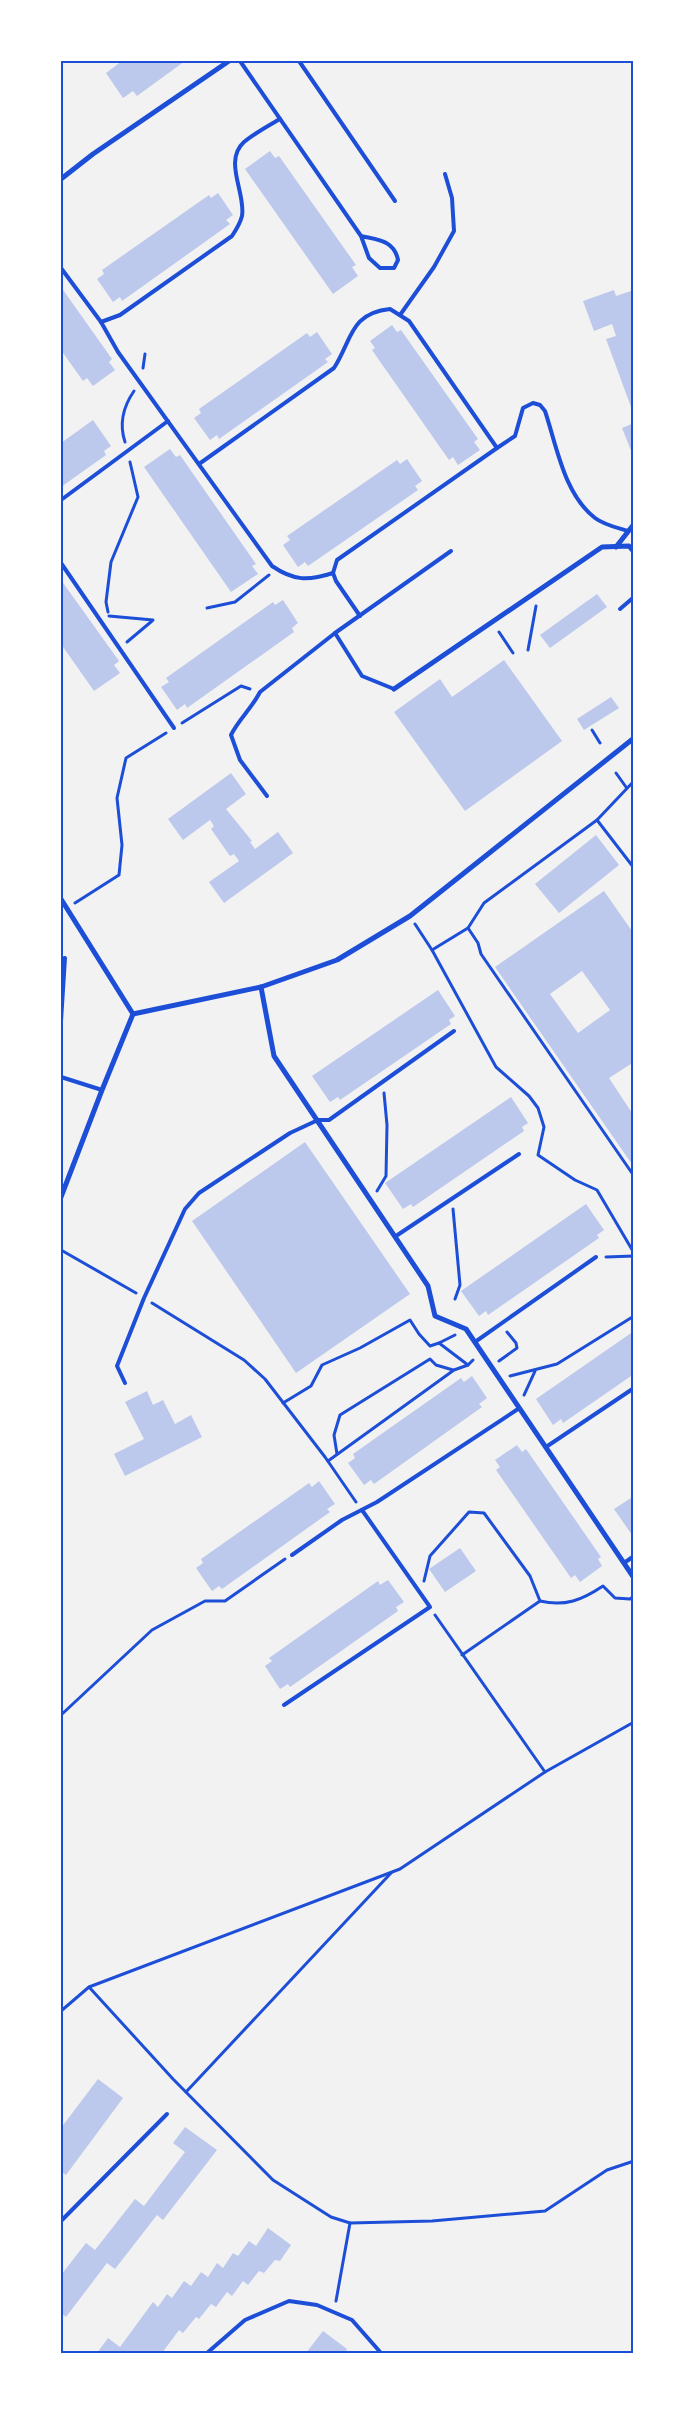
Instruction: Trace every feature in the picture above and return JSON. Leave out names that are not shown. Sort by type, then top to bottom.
[{"type":"street","points":[[61,178],[93,154],[230,61]]},
{"type":"street","points":[[616,547],[634,524]]},
{"type":"street","points":[[394,689],[602,547],[629,546],[634,552]]},
{"type":"street","points":[[133,1014],[261,986],[336,960],[410,916],[634,738]]},
{"type":"street","points":[[61,899],[133,1014]]},
{"type":"street","points":[[261,986],[274,1056],[428,1286],[435,1316],[466,1329],[518,1409],[546,1447],[634,1578]]},
{"type":"street","points":[[61,1197],[133,1014]]},
{"type":"lane","points":[[240,61],[361,236],[369,258],[380,268],[394,268],[398,260],[396,250],[388,242],[361,236]]},
{"type":"lane","points":[[299,61],[395,201]]},
{"type":"lane","points":[[101,322],[120,315],[232,236],[239,226],[242,215],[235,168],[239,149],[244,142],[280,119]]},
{"type":"lane","points":[[400,315],[434,267],[454,231],[452,198],[444,174]]},
{"type":"lane","points":[[61,268],[101,322],[141,384],[272,566],[284,574],[312,580],[333,573]]},
{"type":"lane","points":[[199,464],[334,368],[343,354],[353,328],[361,319],[378,310],[390,309],[409,322],[497,448]]},
{"type":"lane","points":[[360,616],[336,581],[333,573],[336,560],[515,436],[523,408],[533,403],[540,405],[545,411],[569,482],[578,500],[596,519],[628,531]]},
{"type":"lane","points":[[61,500],[168,421]]},
{"type":"lane","points":[[267,796],[240,760],[231,735],[237,723],[254,703],[260,692],[335,633],[451,551]]},
{"type":"lane","points":[[61,563],[174,728]]},
{"type":"lane","points":[[620,609],[634,597]]},
{"type":"lane","points":[[335,633],[362,676],[394,689]]},
{"type":"lane","points":[[61,959],[64,958],[61,1021]]},
{"type":"lane","points":[[125,1383],[116,1366],[144,1298],[185,1209],[199,1193],[290,1134],[318,1120],[329,1120],[454,1031]]},
{"type":"lane","points":[[61,1077],[102,1090]]},
{"type":"lane","points":[[396,1236],[519,1154]]},
{"type":"lane","points":[[475,1342],[596,1257]]},
{"type":"lane","points":[[546,1447],[634,1388]]},
{"type":"lane","points":[[292,1555],[342,1520],[362,1510],[518,1409]]},
{"type":"lane","points":[[284,1705],[430,1607],[362,1510]]},
{"type":"lane","points":[[624,1563],[634,1556]]},
{"type":"lane","points":[[61,2221],[167,2114]]},
{"type":"lane","points":[[207,2353],[245,2320],[289,2302],[317,2305],[352,2320],[381,2353]]},
{"type":"path","points":[[108,616],[106,602],[110,562],[138,497],[128,451],[121,432],[122,417],[128,400],[141,384],[145,354]]},
{"type":"path","points":[[207,608],[235,602],[277,569]]},
{"type":"path","points":[[528,650],[536,606]]},
{"type":"path","points":[[102,622],[108,616]]},
{"type":"path","points":[[108,616],[153,620],[120,648]]},
{"type":"path","points":[[499,632],[513,653]]},
{"type":"path","points":[[70,906],[119,875],[122,846],[117,798],[126,758],[241,686],[260,692]]},
{"type":"path","points":[[592,730],[600,743]]},
{"type":"path","points":[[616,774],[626,787]]},
{"type":"path","points":[[432,950],[468,928],[484,904],[597,820],[626,787],[634,781]]},
{"type":"path","points":[[597,820],[634,868]]},
{"type":"path","points":[[410,916],[432,950],[496,1067],[530,1096],[538,1108],[544,1127],[538,1155],[575,1180],[597,1190],[634,1255],[596,1257]]},
{"type":"path","points":[[468,928],[478,943],[482,954],[634,1176]]},
{"type":"path","points":[[377,1191],[386,1176],[387,1125],[384,1093],[379,1084]]},
{"type":"path","points":[[452,1199],[460,1285],[455,1299]]},
{"type":"path","points":[[61,1250],[144,1298],[244,1360],[265,1379],[328,1461],[362,1510]]},
{"type":"path","points":[[507,1376],[536,1371],[557,1364],[634,1316]]},
{"type":"path","points":[[283,1403],[311,1386],[322,1364],[360,1348],[410,1320],[430,1346],[439,1343],[468,1365]]},
{"type":"path","points":[[498,1362],[517,1348],[516,1343],[500,1324]]},
{"type":"path","points":[[328,1461],[454,1370],[468,1365],[482,1353]]},
{"type":"path","points":[[337,1454],[334,1435],[340,1416],[430,1359],[436,1365],[454,1370]]},
{"type":"path","points":[[522,1400],[536,1371]]},
{"type":"path","points":[[421,1593],[430,1556],[469,1512],[484,1513],[530,1576],[540,1601]]},
{"type":"path","points":[[61,1716],[152,1630],[205,1601],[225,1601],[292,1555]]},
{"type":"path","points":[[462,1655],[540,1601],[554,1604],[571,1603],[588,1596],[603,1586],[615,1598],[630,1599],[634,1596]]},
{"type":"path","points":[[430,1607],[545,1772]]},
{"type":"path","points":[[61,2011],[89,1987],[400,1869],[545,1772],[634,1722]]},
{"type":"path","points":[[186,2092],[392,1872]]},
{"type":"path","points":[[89,1987],[186,2092],[273,2180],[331,2217],[350,2223],[432,2221],[545,2211],[607,2170],[634,2161]]},
{"type":"path","points":[[334,2312],[350,2223]]},
{"type":"building","points":[[122,61],[185,61],[137,96],[133,91],[123,98],[106,73]]},
{"type":"building","points":[[270,151],[275,158],[279,156],[356,265],[352,267],[358,276],[333,294],[245,169]]},
{"type":"building","points":[[218,193],[233,215],[226,220],[230,224],[122,301],[120,297],[113,302],[97,279],[104,274],[102,270],[209,195],[211,198]]},
{"type":"building","points":[[61,287],[112,359],[109,362],[115,370],[93,386],[87,378],[83,381],[61,350]]},
{"type":"building","points":[[614,290],[616,296],[634,290],[634,415],[606,339],[616,336],[612,324],[594,331],[583,301]]},
{"type":"building","points":[[392,325],[397,332],[401,330],[478,439],[474,442],[480,450],[458,465],[453,457],[449,460],[372,350],[375,348],[370,341]]},
{"type":"building","points":[[317,332],[332,354],[325,359],[328,362],[219,439],[217,435],[210,440],[194,418],[201,413],[199,409],[307,333],[310,337]]},
{"type":"building","points":[[93,420],[111,446],[104,451],[106,455],[61,487],[61,443]]},
{"type":"building","points":[[634,423],[634,458],[622,428]]},
{"type":"building","points":[[170,449],[176,457],[180,455],[256,564],[252,566],[258,574],[231,592],[144,467]]},
{"type":"building","points":[[407,459],[422,481],[415,486],[418,490],[308,566],[305,562],[298,567],[283,545],[290,540],[287,536],[397,460],[400,464]]},
{"type":"building","points":[[61,580],[119,661],[114,665],[120,673],[94,691],[61,644]]},
{"type":"building","points":[[597,594],[607,607],[550,648],[540,635]]},
{"type":"building","points":[[283,600],[298,623],[292,628],[294,632],[187,708],[185,704],[177,710],[161,687],[169,682],[166,678],[273,602],[275,605]]},
{"type":"building","points":[[504,660],[562,741],[465,811],[394,712],[440,679],[452,697]]},
{"type":"building","points":[[611,697],[619,708],[584,730],[577,719]]},
{"type":"building","points":[[231,773],[246,794],[226,809],[252,841],[250,842],[255,849],[278,832],[293,853],[224,903],[209,882],[239,861],[234,854],[230,856],[211,829],[214,826],[210,820],[183,840],[168,819]]},
{"type":"building","points":[[596,835],[619,865],[559,913],[535,884]]},
{"type":"building","points":[[604,891],[634,934],[634,1062],[609,1078],[634,1116],[634,1167],[495,967]],"holes":[[[582,971],[610,1010],[578,1033],[550,994]]]},
{"type":"building","points":[[438,990],[455,1016],[449,1020],[451,1024],[340,1100],[338,1097],[330,1102],[312,1076]]},
{"type":"building","points":[[511,1097],[528,1123],[522,1127],[524,1131],[413,1207],[411,1204],[403,1209],[385,1183]]},
{"type":"building","points":[[305,1142],[410,1294],[296,1373],[192,1221]]},
{"type":"building","points":[[586,1204],[604,1230],[597,1235],[599,1238],[488,1315],[486,1311],[479,1316],[461,1291]]},
{"type":"building","points":[[634,1331],[634,1374],[563,1423],[561,1419],[553,1425],[536,1399]]},
{"type":"building","points":[[472,1376],[487,1398],[479,1404],[482,1407],[374,1484],[371,1480],[364,1485],[348,1463],[355,1458],[353,1454],[461,1378],[464,1382]]},
{"type":"building","points":[[147,1391],[153,1405],[163,1400],[175,1424],[191,1415],[202,1437],[125,1476],[114,1454],[144,1439],[125,1402]]},
{"type":"building","points":[[517,1445],[522,1452],[526,1449],[601,1557],[598,1559],[602,1566],[580,1582],[575,1575],[571,1578],[496,1470],[500,1467],[495,1460]]},
{"type":"building","points":[[319,1481],[335,1504],[327,1509],[330,1512],[222,1589],[219,1586],[212,1591],[196,1568],[203,1563],[201,1559],[309,1483],[312,1487]]},
{"type":"building","points":[[634,1496],[634,1534],[632,1535],[614,1509]]},
{"type":"building","points":[[460,1548],[476,1571],[445,1592],[429,1569]]},
{"type":"building","points":[[388,1580],[404,1602],[396,1607],[398,1611],[290,1687],[288,1684],[280,1689],[265,1666],[272,1661],[269,1658],[378,1581],[380,1585]]},
{"type":"building","points":[[98,2079],[123,2098],[66,2175],[61,2171],[61,2128]]},
{"type":"building","points":[[185,2127],[217,2150],[163,2220],[157,2215],[115,2269],[107,2263],[66,2317],[61,2313],[61,2275],[86,2243],[95,2250],[135,2199],[144,2206],[185,2152],[173,2143]]},
{"type":"building","points":[[268,2228],[291,2245],[280,2261],[275,2260],[264,2273],[259,2271],[248,2285],[243,2281],[232,2296],[227,2292],[216,2307],[211,2304],[199,2319],[196,2317],[183,2333],[179,2330],[162,2353],[97,2353],[108,2338],[120,2347],[153,2302],[158,2307],[167,2294],[172,2298],[184,2281],[191,2286],[201,2272],[208,2277],[217,2263],[223,2268],[233,2253],[238,2256],[249,2241],[256,2246]]},
{"type":"building","points":[[323,2331],[347,2349],[345,2353],[306,2353]]}]
